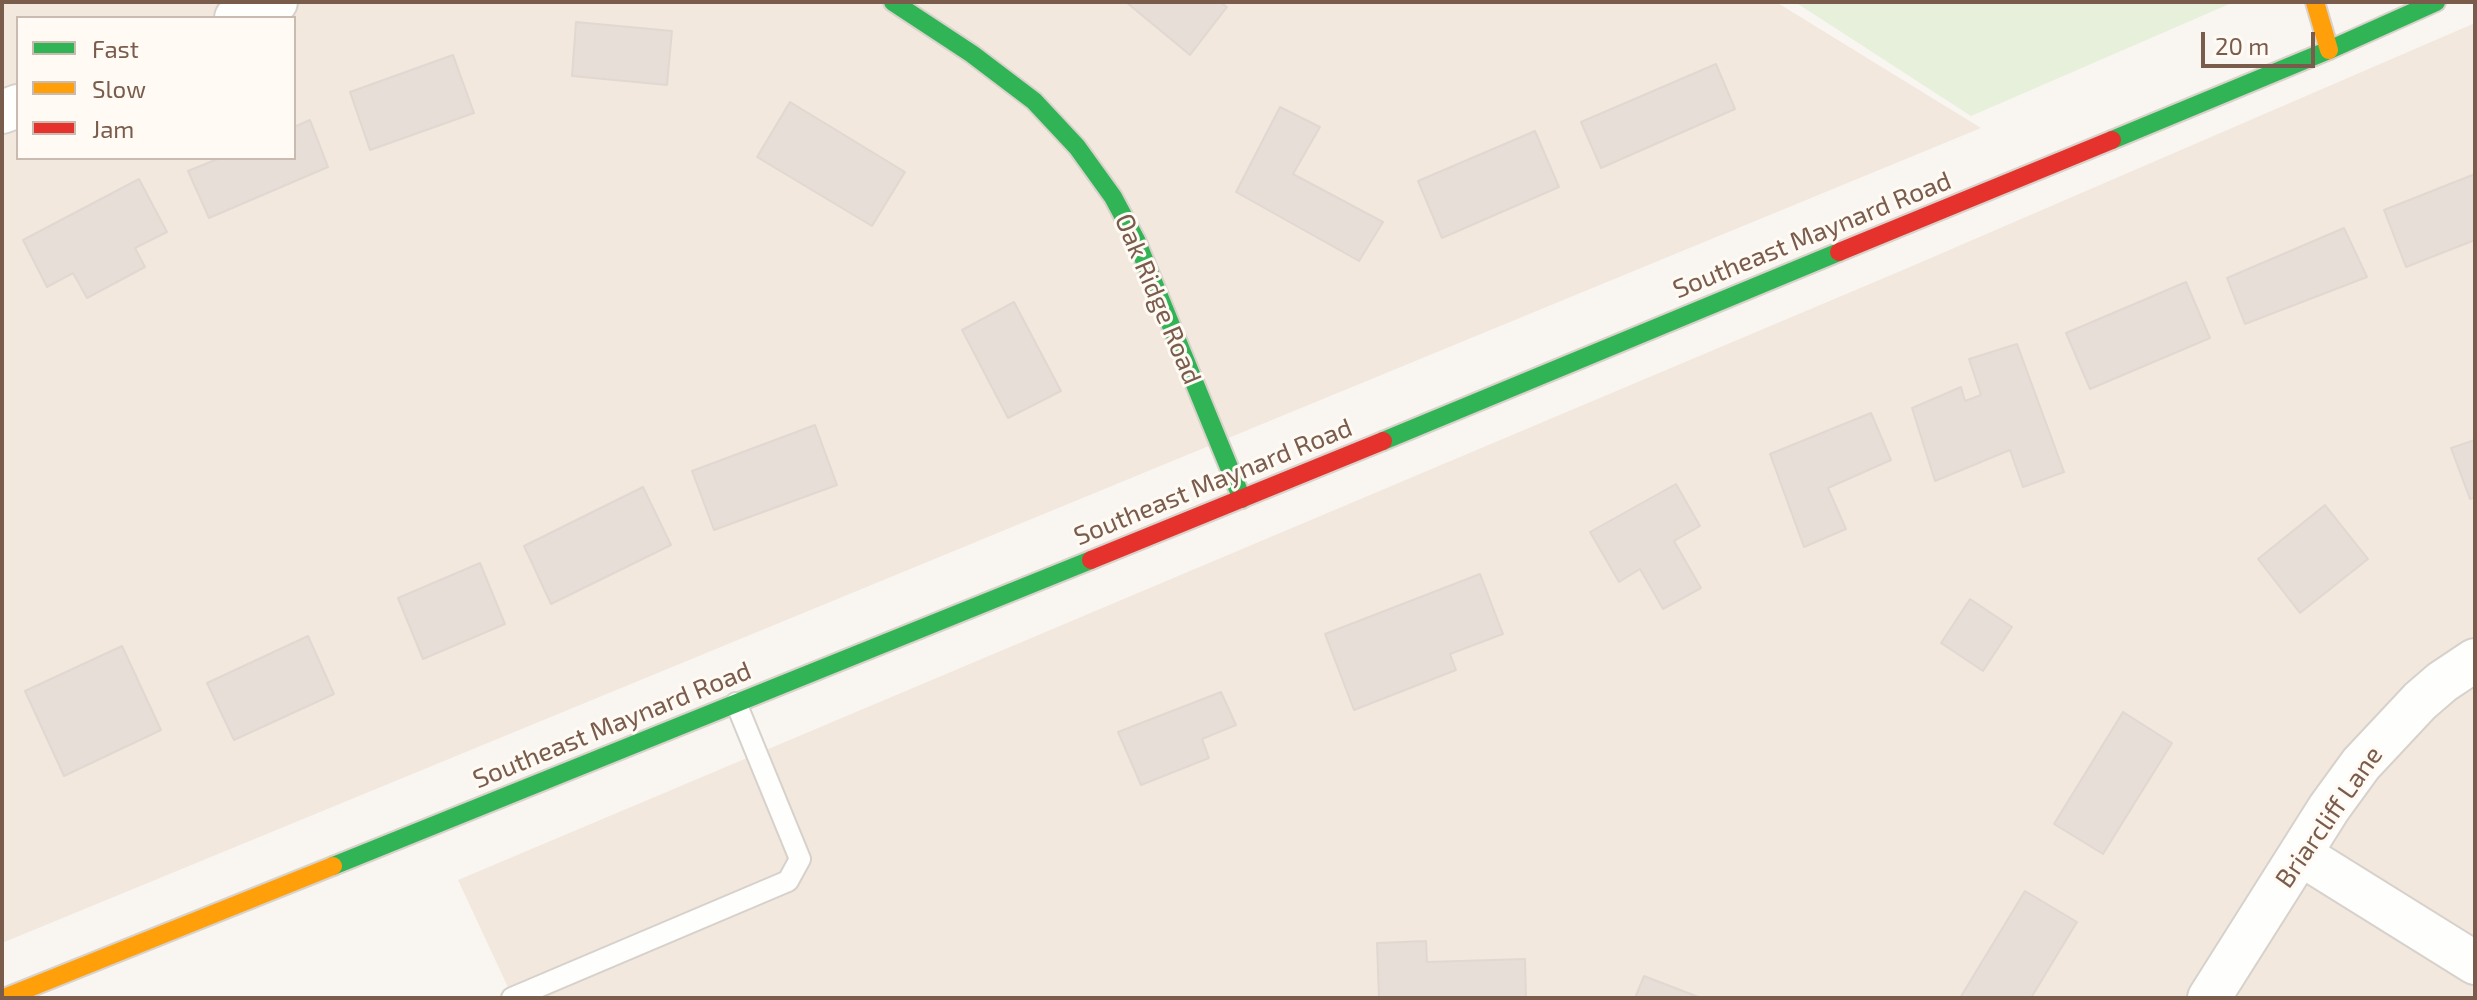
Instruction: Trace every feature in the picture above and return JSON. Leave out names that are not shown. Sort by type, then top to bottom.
[{"type":"main road","name":"Oak Ridge Road","points":[[893,2],[972,54],[1034,101],[1077,147],[1113,197],[1136,240],[1242,499]]},
{"type":"main road","points":[[2315,2],[2329,50]]},
{"type":"main road","name":"Southeast Maynard Road","points":[[4,998],[1242,499],[2329,50],[2436,2]]},
{"type":"street","points":[[241,16],[276,2]]},
{"type":"street","name":"Briarcliff Lane","points":[[2209,998],[2361,764],[2398,722],[2431,692],[2475,660]]},
{"type":"street","points":[[2300,854],[2475,963]]},
{"type":"lane","points":[[512,998],[788,881],[800,859],[736,703]]},
{"type":"shaded area","points":[[2,2],[1776,2],[1981,128],[2,943]]},
{"type":"shaded area","points":[[2475,23],[2475,998],[513,998],[458,880],[1903,270]]},
{"type":"green space","points":[[1795,2],[2234,2],[1971,116]]},
{"type":"building","points":[[1126,2],[1220,2],[1227,7],[1190,55]]},
{"type":"building","points":[[576,22],[672,31],[667,85],[572,76]]},
{"type":"building","points":[[453,55],[474,113],[370,150],[350,92]]},
{"type":"building","points":[[1716,64],[1735,109],[1601,168],[1581,122]]},
{"type":"building","points":[[790,102],[905,172],[872,226],[757,157]]},
{"type":"building","points":[[1280,107],[1320,127],[1293,174],[1383,222],[1359,261],[1236,192]]},
{"type":"building","points":[[310,120],[328,167],[209,218],[188,171],[215,160],[296,160],[296,126]]},
{"type":"building","points":[[1535,131],[1559,187],[1442,238],[1418,181]]},
{"type":"building","points":[[2475,174],[2475,240],[2406,267],[2384,210]]},
{"type":"building","points":[[139,179],[167,232],[135,248],[145,267],[87,298],[73,273],[47,287],[23,240]]},
{"type":"building","points":[[2344,228],[2367,277],[2245,324],[2227,278]]},
{"type":"building","points":[[2186,282],[2210,338],[2090,389],[2066,333]]},
{"type":"building","points":[[1014,302],[1061,391],[1008,418],[962,330]]},
{"type":"building","points":[[2017,344],[2064,472],[2023,487],[2010,450],[1935,481],[1912,408],[1961,387],[1965,401],[1981,395],[1969,359]]},
{"type":"building","points":[[1871,413],[1891,460],[1828,488],[1846,529],[1804,547],[1770,454]]},
{"type":"building","points":[[815,425],[837,485],[714,530],[692,471]]},
{"type":"building","points":[[2475,440],[2475,497],[2470,499],[2451,448]]},
{"type":"building","points":[[1676,484],[1700,526],[1674,541],[1701,588],[1663,609],[1640,569],[1619,582],[1590,532]]},
{"type":"building","points":[[643,487],[671,545],[551,604],[524,546]]},
{"type":"building","points":[[2325,505],[2368,559],[2300,613],[2258,559]]},
{"type":"building","points":[[480,563],[505,624],[423,659],[398,598]]},
{"type":"building","points":[[1480,574],[1503,634],[1450,654],[1456,670],[1354,710],[1325,634]]},
{"type":"building","points":[[1970,599],[2012,627],[1983,671],[1941,643]]},
{"type":"building","points":[[308,636],[334,694],[234,740],[207,683]]},
{"type":"building","points":[[122,646],[161,730],[64,776],[25,691]]},
{"type":"building","points":[[1221,692],[1236,725],[1202,739],[1209,758],[1141,785],[1118,732]]},
{"type":"building","points":[[2123,712],[2172,743],[2103,854],[2054,824]]},
{"type":"building","points":[[2025,891],[2077,922],[2031,998],[1960,998]]},
{"type":"building","points":[[1426,941],[1427,962],[1525,959],[1526,998],[1379,998],[1377,943]]},
{"type":"building","points":[[1644,976],[1701,998],[1635,998]]},
{"type":"traffic: fast","points":[[893,2],[972,54],[1034,101],[1077,147],[1113,197],[1136,240],[1242,499]]},
{"type":"traffic: fast","points":[[2112,140],[2436,2]]},
{"type":"traffic: fast","points":[[1383,441],[1839,252]]},
{"type":"traffic: fast","points":[[333,866],[1091,560]]},
{"type":"traffic: slow","points":[[2315,2],[2329,50]]},
{"type":"traffic: slow","points":[[4,998],[333,866]]},
{"type":"traffic: jam","points":[[1839,252],[2112,140]]},
{"type":"traffic: jam","points":[[1091,560],[1383,441]]}]
